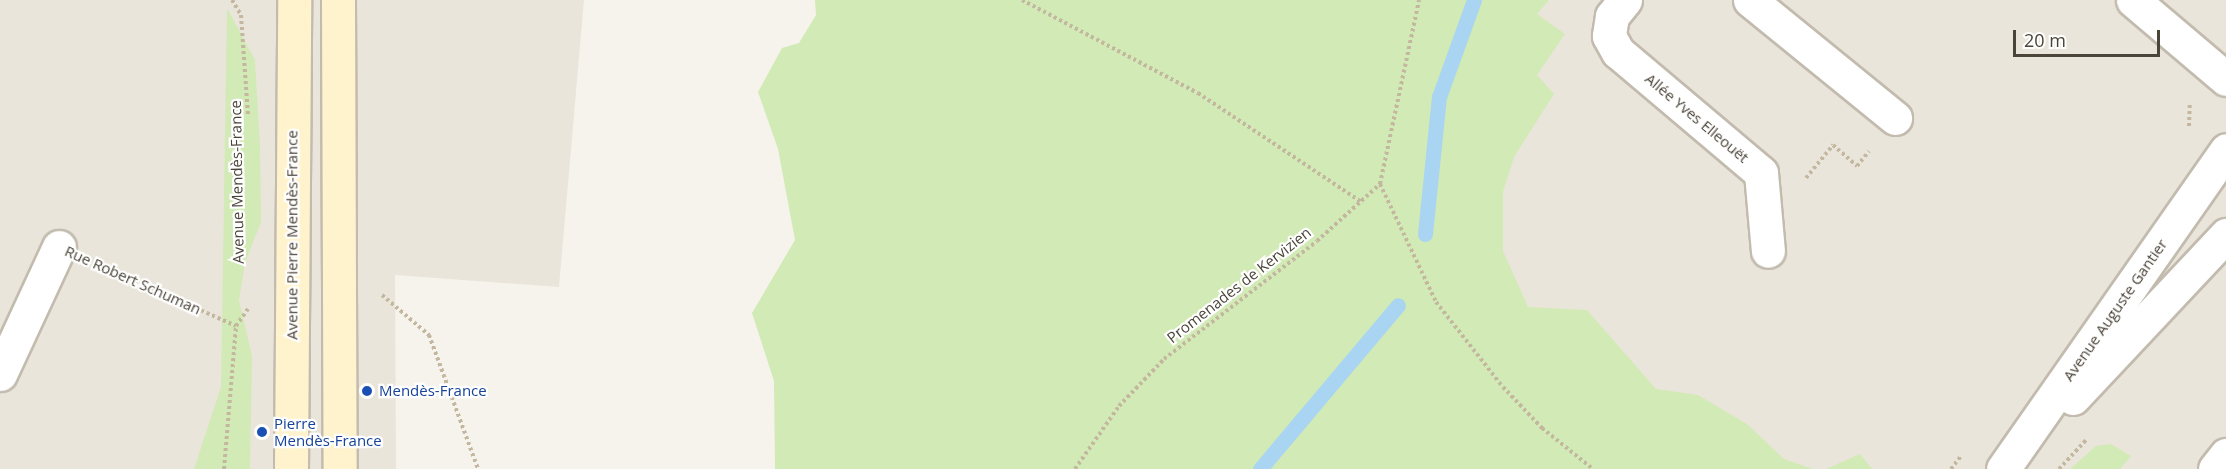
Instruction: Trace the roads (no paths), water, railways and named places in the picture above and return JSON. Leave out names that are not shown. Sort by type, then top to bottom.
[{"type":"street","name":"Avenue Pierre Mendès-France","points":[[291,469],[294,0]]},
{"type":"street","points":[[338,0],[340,469]]},
{"type":"street","name":"Allée Yves Elleouët","points":[[1625,0],[1612,16],[1609,36],[1618,52],[1761,173],[1766,207],[1768,251]]},
{"type":"street","points":[[1750,0],[1895,118]]},
{"type":"street","points":[[2133,0],[2226,79]]},
{"type":"street","name":"Avenue Auguste Gantier","points":[[2005,469],[2226,150]]},
{"type":"street","name":"Avenue Auguste Gantier","points":[[2005,469],[2226,235]]},
{"type":"street","name":"Rue Robert Schuman","points":[[0,374],[59,247]]},
{"type":"street","points":[[2215,469],[2226,455]]},
{"type":"waterway","points":[[1425,234],[1439,97],[1474,0]]},
{"type":"waterway","points":[[1260,469],[1398,305]]},
{"type":"place","name":"Mendès-France","points":[[367,391]]},
{"type":"place","name":"Pierre Mendès-France","points":[[262,432]]}]
